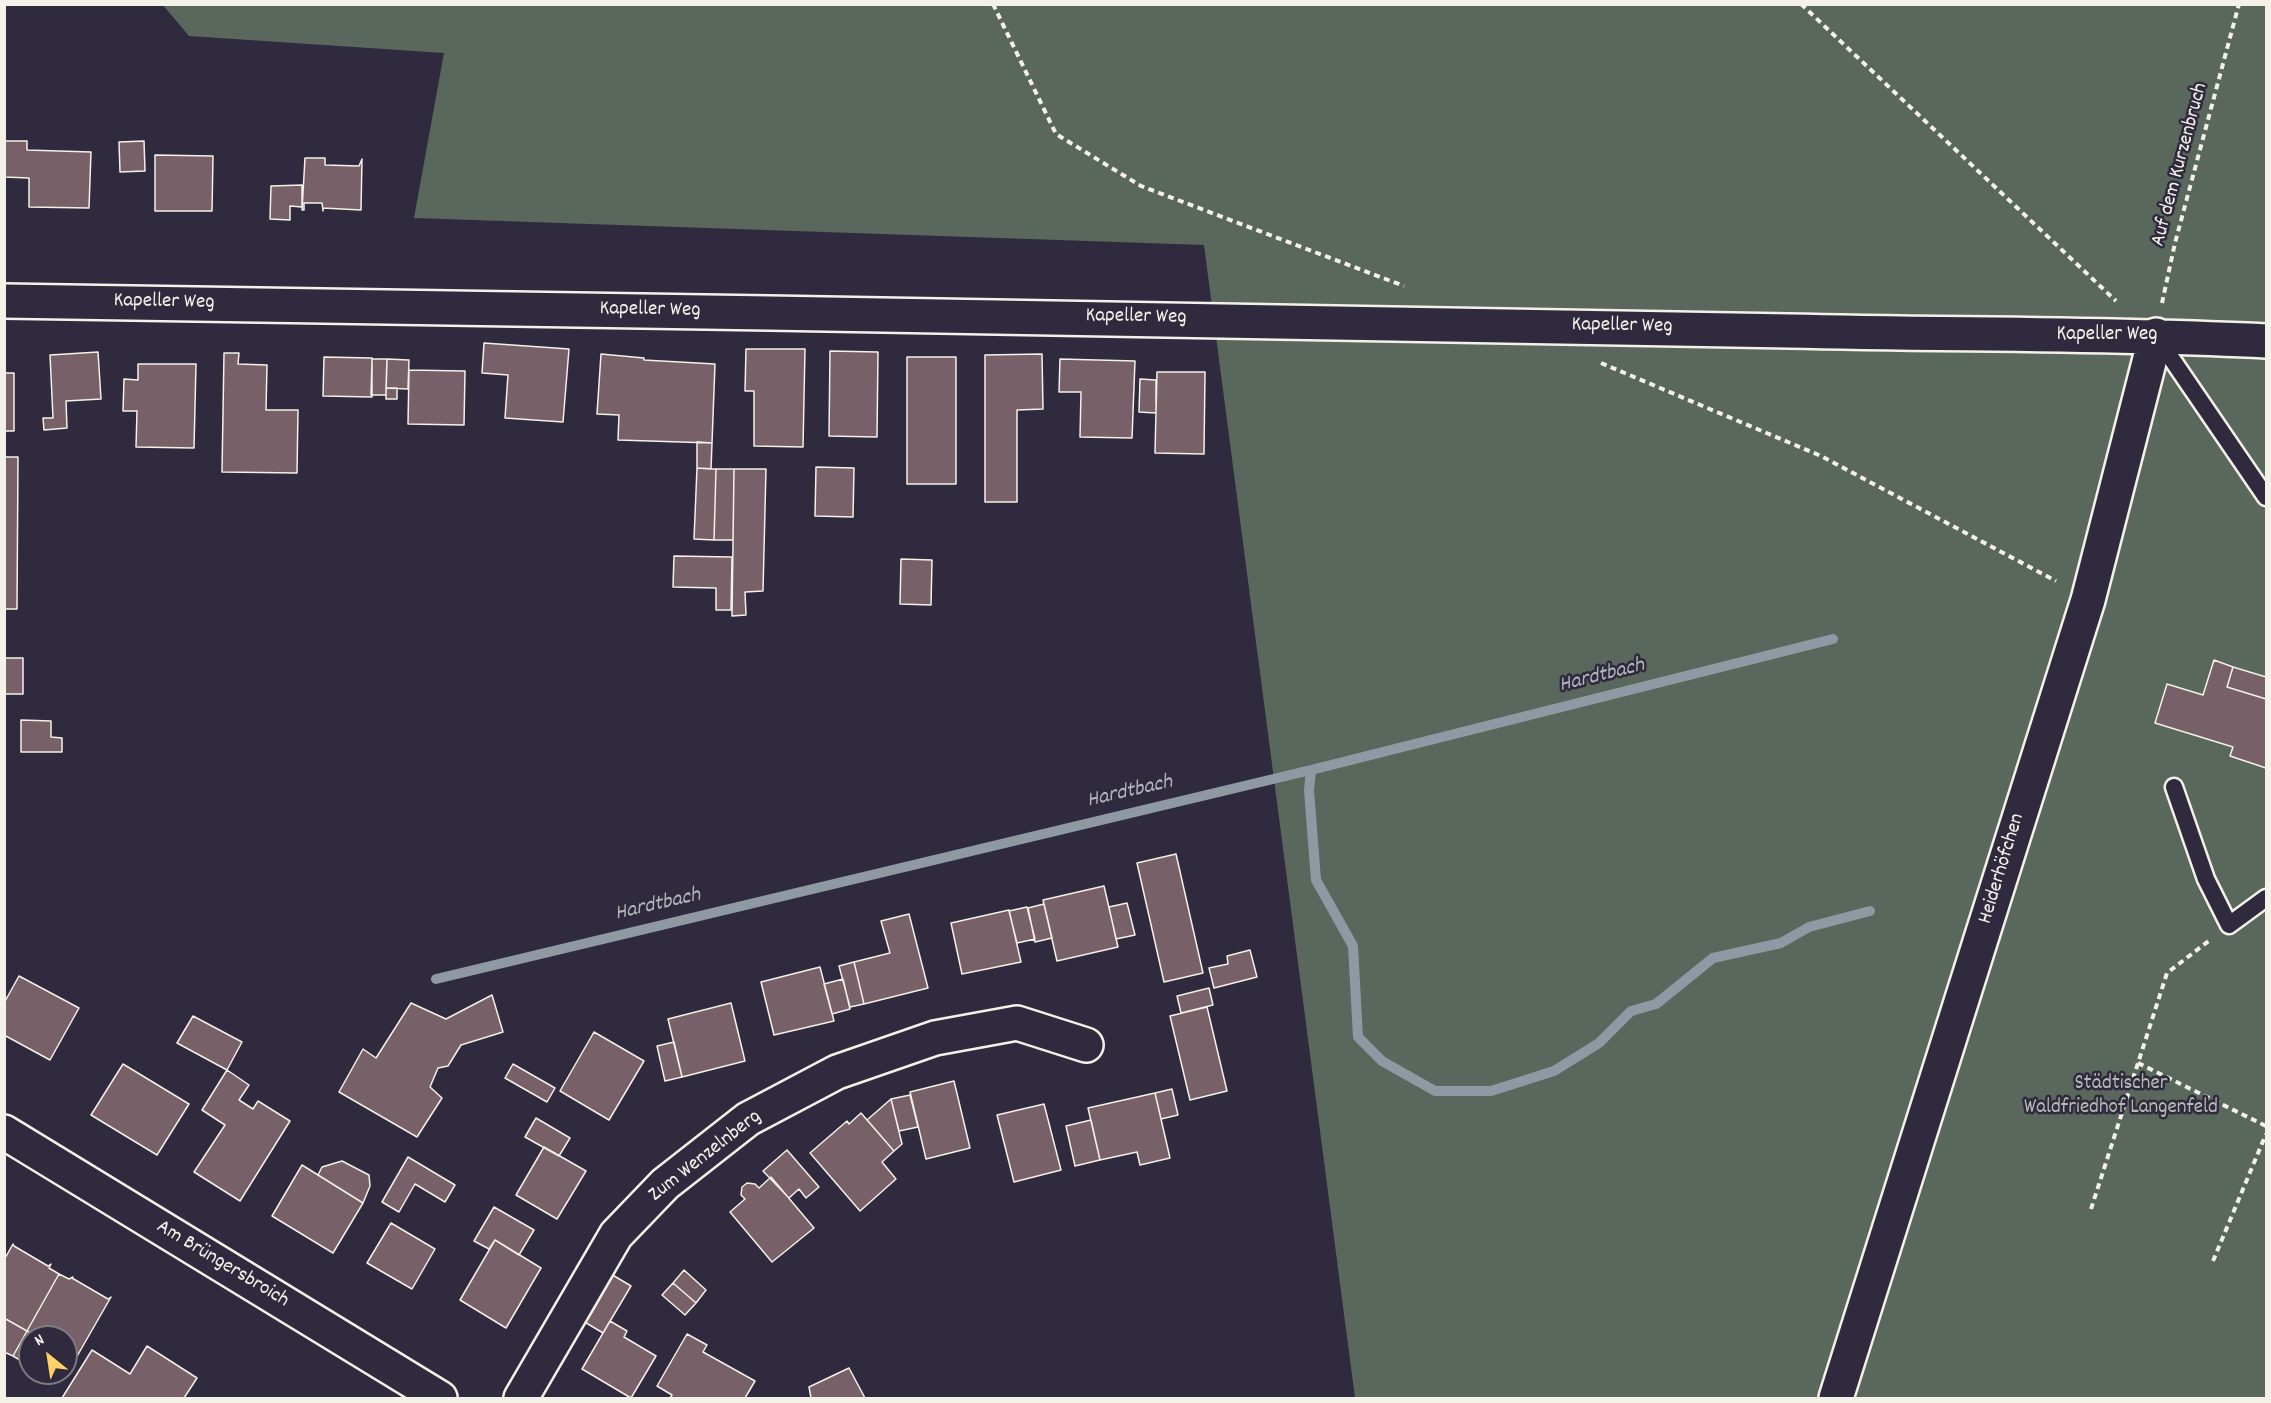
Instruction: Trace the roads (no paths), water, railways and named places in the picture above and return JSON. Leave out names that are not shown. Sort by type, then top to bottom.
[{"type":"street","name":"Kapeller Weg","points":[[4,301],[1532,325],[1957,335],[2156,335],[2266,341]]},
{"type":"street","name":"Heiderhöfchen","points":[[1836,1398],[2088,600],[2156,335]]},
{"type":"street","name":"Zum Wenzelnberg","points":[[521,1398],[616,1235],[665,1184],[748,1119],[837,1072],[935,1038],[1017,1023],[1086,1045]]},
{"type":"street","name":"Am Brüngersbroich","points":[[4,1132],[440,1398]]},
{"type":"lane","points":[[2156,335],[2266,497]]},
{"type":"lane","points":[[2174,787],[2206,879],[2229,926],[2266,898]]},
{"type":"waterway","name":"Hardtbach","points":[[436,979],[1311,770],[1833,639]]},
{"type":"waterway","points":[[1311,770],[1309,790],[1316,880],[1353,946],[1358,1037],[1382,1061],[1435,1091],[1491,1091],[1554,1071],[1599,1043],[1631,1011],[1656,1004],[1713,958],[1781,943],[1809,927],[1870,911]]},
{"type":"park label","name":"Städtischer Waldfriedhof Langenfeld","points":[[2121,1097]]}]
